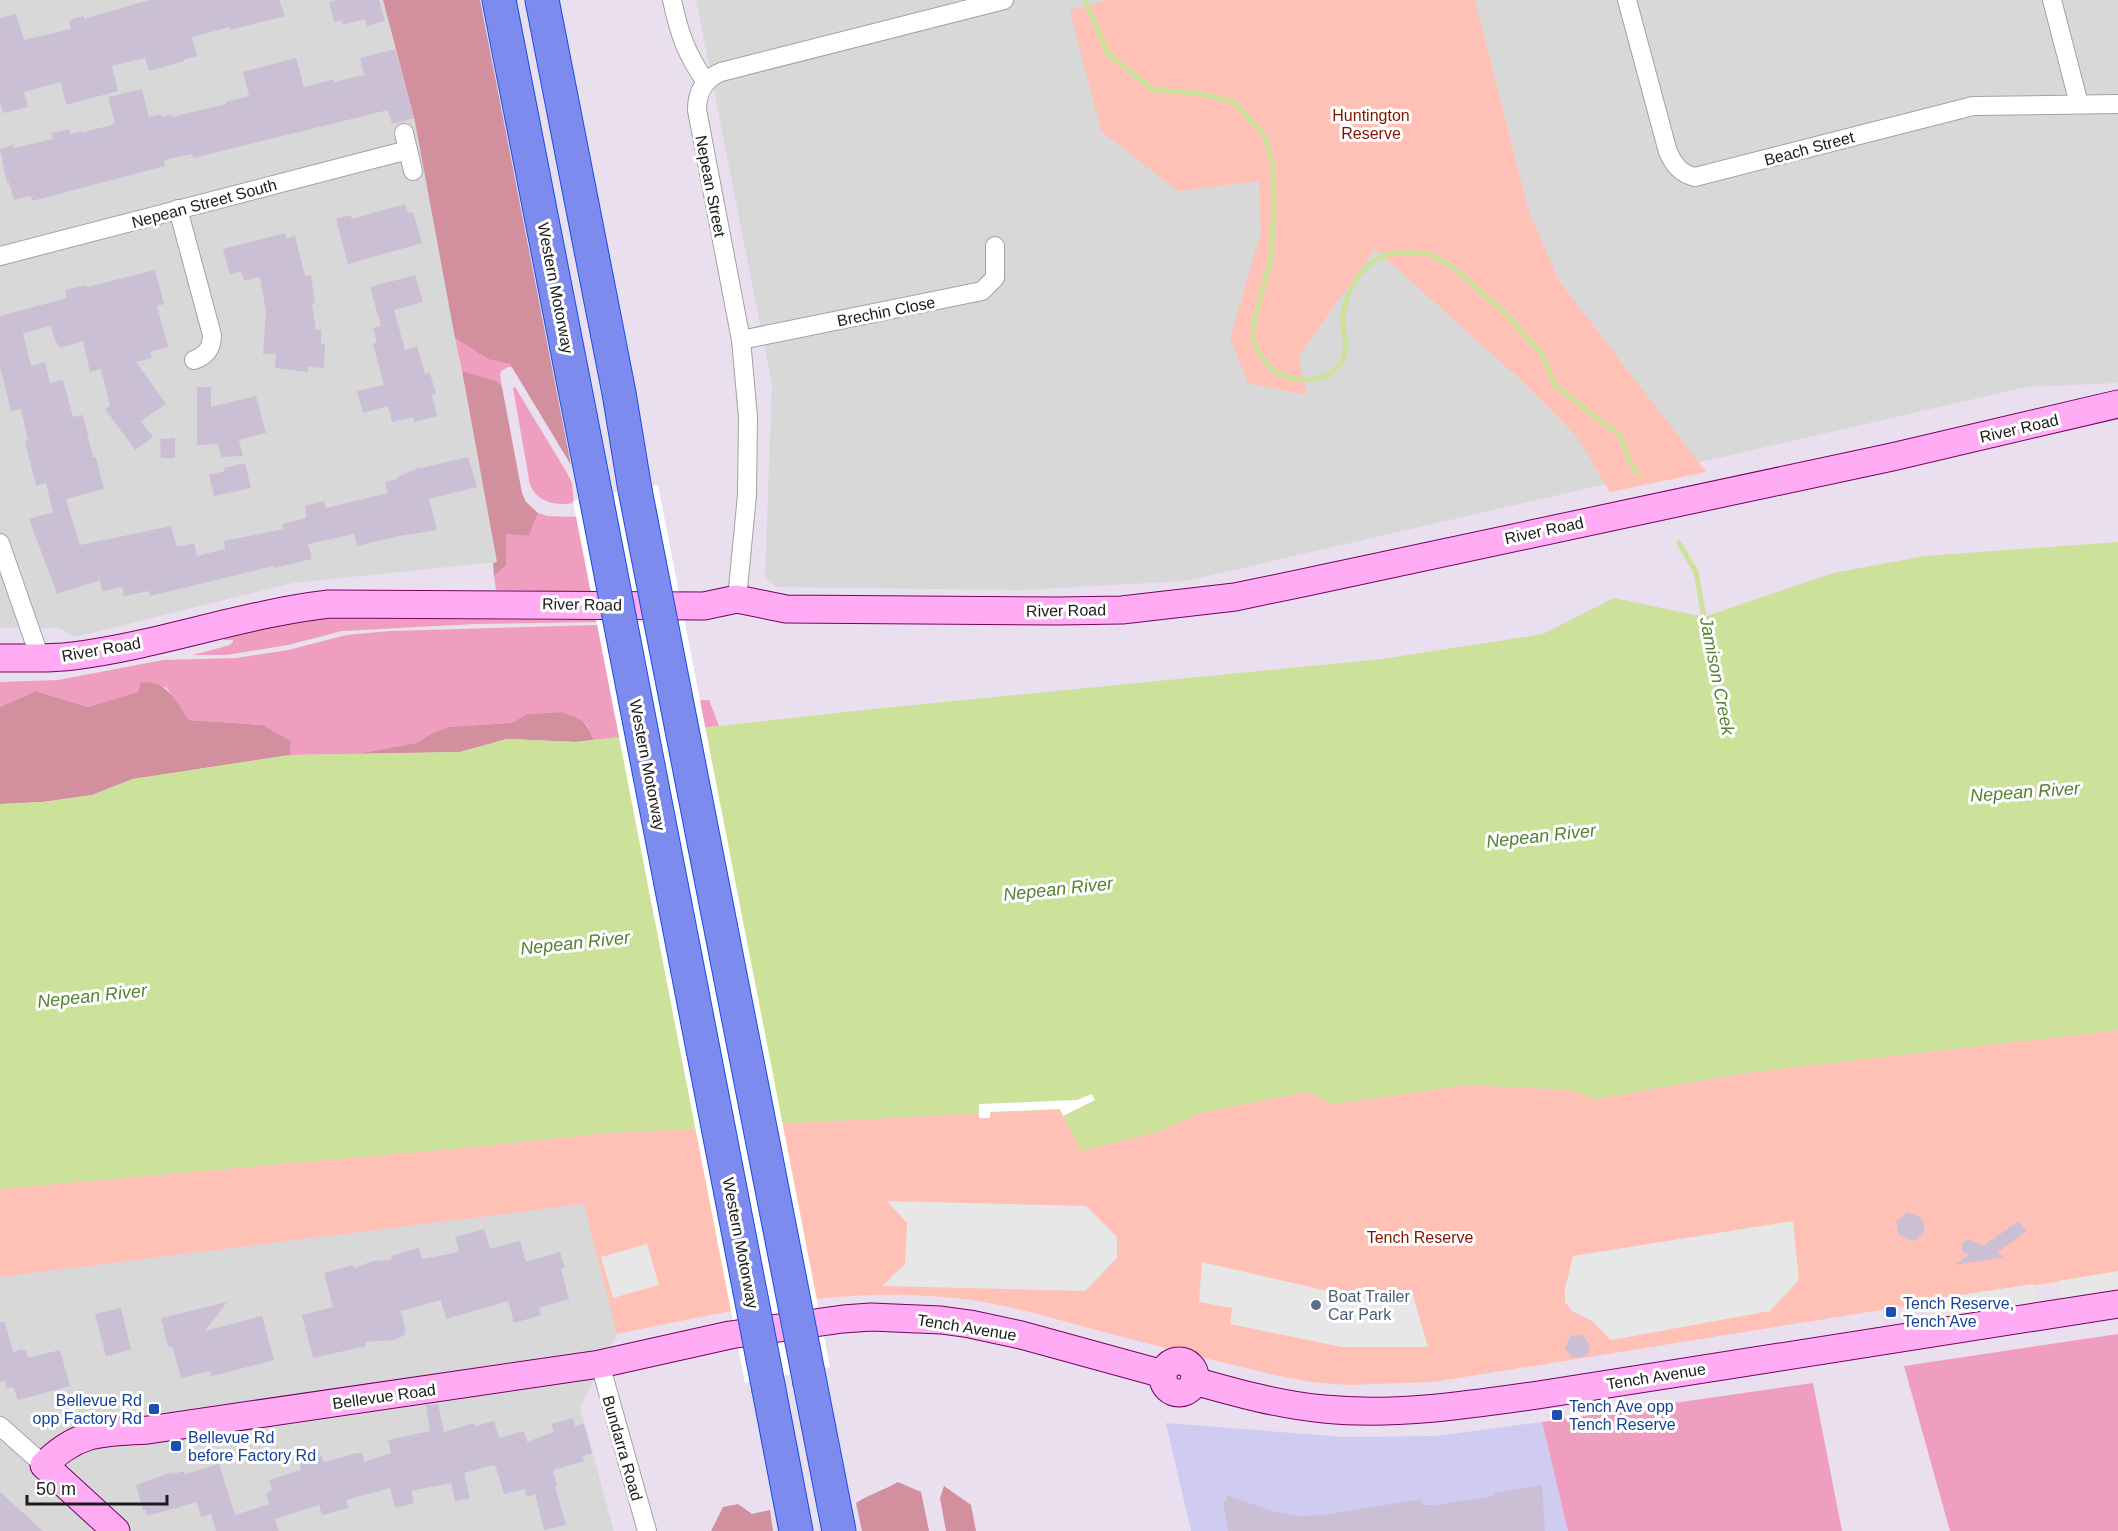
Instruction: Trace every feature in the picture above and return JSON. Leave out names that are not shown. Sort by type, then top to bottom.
[{"type":"highway","name":"Western Motorway","points":[[499,0],[796,1531]]},
{"type":"highway","points":[[542,0],[619,393],[635,490],[839,1531]]},
{"type":"street","points":[[672,0],[682,41],[706,82],[721,72],[1004,0]]},
{"type":"street","name":"Beach Street","points":[[1627,0],[1668,152],[1678,169],[1695,177],[1973,106],[2118,104]]},
{"type":"street","points":[[2052,0],[2079,104]]},
{"type":"street","name":"Nepean Street","points":[[706,82],[699,93],[697,110],[741,340],[748,428],[747,495],[737,599]]},
{"type":"street","name":"Nepean Street South","points":[[0,256],[178,209],[406,142],[413,171]]},
{"type":"street","points":[[178,209],[212,335],[208,352],[194,360]]},
{"type":"street","name":"Brechin Close","points":[[741,340],[982,291],[995,278],[996,246]]},
{"type":"street","name":"River Road","points":[[0,658],[72,656],[104,651],[278,611],[329,604],[487,603],[704,606],[737,599],[786,609],[1058,611],[1122,610],[1235,597],[1892,457],[2118,404]]},
{"type":"street","points":[[0,543],[40,658]]},
{"type":"street","name":"Tench Avenue","points":[[730,1335],[871,1317],[941,1320],[1022,1335],[1163,1374],[1173,1362],[1183,1361],[1194,1371],[1194,1381],[1260,1399],[1363,1412],[1407,1411],[1538,1395],[2118,1304]]},
{"type":"street","name":"Bellevue Road","points":[[44,1465],[66,1445],[97,1434],[148,1430],[600,1364],[730,1335]]},
{"type":"street","name":"Bundarra Road","points":[[600,1364],[647,1531]]},
{"type":"street","points":[[0,1426],[116,1531]]},
{"type":"shaded area","points":[[0,0],[383,0],[415,122],[497,562],[293,583],[75,637],[59,628],[0,628]]},
{"type":"shaded area","points":[[383,0],[480,0],[571,465],[510,364],[488,359],[455,338],[415,122]]},
{"type":"shaded area","points":[[696,0],[2118,0],[2118,383],[2026,387],[1186,581],[1023,590],[776,587],[765,576],[772,384]]},
{"type":"shaded area","points":[[455,338],[510,364],[512,367],[501,371],[502,387],[496,381],[462,371]]},
{"type":"shaded area","points":[[462,371],[497,381],[502,387],[522,493],[526,502],[538,513],[529,536],[506,534],[506,566],[494,576],[493,563],[497,562]]},
{"type":"shaded area","points":[[515,387],[567,473],[572,483],[574,503],[548,502],[533,491],[530,485],[513,388]]},
{"type":"shaded area","points":[[538,513],[548,516],[578,517],[592,592],[496,590],[494,576],[506,566],[506,534],[529,536]]},
{"type":"shaded area","points":[[421,611],[426,619],[565,620],[565,618],[597,618],[598,622],[475,624],[342,631],[288,645],[226,655],[193,655],[230,645],[233,642],[233,640],[224,640],[224,637],[306,619]]},
{"type":"shaded area","points":[[598,625],[613,702],[709,700],[719,726],[594,740],[587,725],[562,712],[529,714],[511,723],[448,727],[416,743],[356,754],[290,755],[291,741],[263,725],[189,720],[166,687],[139,692],[88,707],[36,691],[0,707],[0,682],[58,680],[163,660],[236,658],[288,650],[346,635],[390,631]]},
{"type":"shaded area","points":[[141,682],[165,688],[189,720],[263,725],[291,741],[290,755],[133,779],[92,795],[43,802],[0,804],[0,707],[36,691],[88,707],[138,692]]},
{"type":"shaded area","points":[[562,712],[582,721],[594,740],[575,742],[507,739],[460,752],[356,754],[416,743],[448,727],[511,723],[528,714]]},
{"type":"shaded area","points":[[887,1201],[1086,1206],[1117,1237],[1117,1258],[1085,1291],[882,1286],[905,1264],[907,1223]]},
{"type":"shaded area","points":[[585,1204],[617,1334],[580,1407],[614,1531],[0,1531],[0,1277]]},
{"type":"shaded area","points":[[1793,1221],[1799,1280],[1770,1311],[1611,1340],[1592,1321],[1572,1311],[1565,1302],[1565,1289],[1573,1256]]},
{"type":"shaded area","points":[[647,1244],[659,1285],[613,1298],[601,1257]]},
{"type":"shaded area","name":"Boat Trailer Car Park","points":[[1202,1262],[1340,1294],[1412,1292],[1428,1347],[1342,1347],[1230,1324],[1232,1308],[1199,1302]]},
{"type":"shaded area","points":[[2118,1271],[2118,1289],[2061,1298],[2058,1281]]},
{"type":"shaded area","points":[[2034,1284],[2037,1303],[1930,1319],[1927,1300]]},
{"type":"shaded area","points":[[2118,1334],[2118,1531],[1950,1531],[1904,1366]]},
{"type":"shaded area","points":[[1813,1383],[1842,1531],[1568,1531],[1542,1422]]},
{"type":"shaded area","points":[[1542,1422],[1568,1531],[1191,1531],[1166,1423],[1345,1437],[1436,1436]]},
{"type":"shaded area","points":[[898,1482],[921,1492],[929,1531],[862,1531],[856,1503]]},
{"type":"shaded area","points":[[944,1486],[971,1505],[976,1531],[946,1531],[940,1498]]},
{"type":"shaded area","points":[[738,1504],[752,1514],[770,1510],[773,1531],[711,1531],[723,1507]]},
{"type":"green space","name":"Huntington Reserve","points":[[1108,0],[1475,0],[1529,212],[1559,281],[1706,472],[1610,492],[1578,438],[1521,380],[1375,249],[1298,357],[1307,395],[1248,383],[1230,338],[1261,232],[1259,181],[1178,191],[1101,131],[1070,10]]},
{"type":"green space","name":"Tench Reserve","points":[[2118,1030],[2118,1272],[1433,1382],[1348,1385],[1311,1382],[1270,1374],[985,1302],[942,1297],[860,1295],[778,1303],[617,1334],[584,1204],[0,1277],[0,1189],[607,1133],[1061,1109],[1081,1151],[1157,1132],[1203,1112],[1308,1092],[1334,1104],[1467,1085],[1571,1090],[1596,1099],[1746,1073]]},
{"type":"water","name":"Nepean River","points":[[2118,542],[2118,1030],[1746,1073],[1596,1099],[1571,1090],[1467,1085],[1334,1104],[1308,1092],[1203,1112],[1157,1132],[1081,1151],[1060,1109],[607,1133],[0,1189],[0,804],[43,802],[92,795],[133,779],[290,755],[460,752],[507,739],[575,742],[873,709],[1382,659],[1543,634],[1614,598],[1704,617],[1833,573],[1925,556]]},
{"type":"pier","points":[[658,485],[830,1367],[745,1383],[573,501]]},
{"type":"pier","points":[[1092,1094],[1095,1100],[1063,1116],[1060,1109],[990,1112],[990,1118],[979,1118],[979,1104],[1077,1100]]},
{"type":"building","points":[[149,0],[279,0],[285,16],[192,37],[197,56],[184,61],[149,71],[145,58],[112,66],[118,91],[66,105],[61,82],[24,92],[28,107],[3,113],[0,102],[0,18],[16,14],[24,40],[71,29],[69,20],[84,16],[84,19]]},
{"type":"building","points":[[379,0],[385,21],[367,26],[365,19],[343,25],[342,20],[334,22],[329,2]]},
{"type":"building","points":[[395,49],[414,118],[392,124],[388,110],[193,158],[192,154],[164,160],[165,166],[32,201],[31,196],[14,200],[9,182],[7,183],[0,149],[53,139],[52,133],[69,129],[71,134],[81,131],[81,133],[115,124],[108,97],[142,89],[149,117],[171,114],[172,117],[249,96],[243,72],[296,58],[304,87],[334,79],[334,82],[364,75],[360,58]]},
{"type":"building","points":[[405,204],[408,213],[413,212],[422,243],[348,264],[336,219],[351,215],[352,219]]},
{"type":"building","points":[[285,233],[286,239],[295,236],[305,276],[311,275],[316,330],[321,330],[321,344],[325,344],[324,368],[308,367],[308,372],[275,368],[276,354],[263,354],[266,312],[260,277],[244,281],[241,271],[230,275],[223,249]]},
{"type":"building","points":[[155,270],[164,304],[157,306],[168,347],[150,352],[152,358],[136,362],[166,404],[141,421],[153,437],[135,450],[105,409],[110,406],[101,369],[90,372],[83,341],[60,348],[51,326],[23,333],[31,366],[45,362],[50,383],[63,380],[73,417],[83,415],[93,457],[96,457],[104,489],[66,499],[80,545],[171,526],[177,547],[194,543],[197,556],[225,549],[224,541],[283,529],[282,524],[306,518],[305,506],[324,501],[326,508],[388,493],[385,482],[397,479],[420,467],[468,457],[477,487],[429,499],[437,530],[357,546],[354,534],[308,544],[312,559],[274,568],[273,566],[150,596],[149,591],[124,596],[122,587],[102,591],[100,580],[57,594],[29,519],[53,512],[46,483],[36,486],[25,441],[28,440],[21,409],[11,411],[0,367],[0,316],[67,298],[65,290],[86,285],[87,287]]},
{"type":"building","points":[[415,275],[423,302],[394,310],[405,350],[417,346],[425,374],[430,373],[436,394],[432,395],[437,416],[414,422],[413,417],[392,422],[388,406],[363,413],[357,391],[384,385],[373,344],[377,342],[373,328],[381,326],[370,287]]},
{"type":"building","points":[[197,387],[211,387],[211,407],[256,396],[266,433],[239,440],[243,456],[221,457],[218,444],[197,445]]},
{"type":"building","points":[[175,438],[175,458],[161,458],[160,439]]},
{"type":"building","points":[[245,463],[251,488],[214,496],[209,475],[225,471],[224,468]]},
{"type":"building","points":[[1908,1212],[1922,1218],[1925,1231],[1914,1241],[1899,1235],[1896,1221]]},
{"type":"building","points":[[2019,1221],[2026,1231],[1997,1253],[2004,1257],[1954,1265],[1969,1255],[1962,1251],[1962,1243],[1969,1239],[1983,1246]]},
{"type":"building","points":[[484,1229],[490,1249],[520,1241],[526,1262],[560,1252],[565,1268],[561,1269],[569,1299],[539,1308],[541,1315],[514,1323],[508,1301],[446,1319],[441,1300],[401,1311],[406,1331],[404,1331],[405,1335],[394,1340],[365,1342],[366,1346],[313,1358],[302,1315],[333,1307],[324,1273],[353,1265],[354,1269],[372,1261],[392,1260],[391,1256],[419,1248],[422,1259],[459,1252],[455,1237]]},
{"type":"building","points":[[227,1302],[205,1331],[262,1316],[274,1360],[212,1376],[210,1371],[181,1378],[172,1346],[168,1347],[161,1318]]},
{"type":"building","points":[[121,1308],[131,1350],[106,1356],[95,1314]]},
{"type":"building","points":[[0,1322],[5,1322],[13,1352],[26,1350],[28,1358],[60,1350],[70,1386],[18,1400],[13,1387],[7,1388],[5,1381],[0,1382]]},
{"type":"building","points":[[1582,1335],[1590,1345],[1587,1356],[1573,1358],[1565,1348],[1570,1336]]},
{"type":"building","points":[[438,1404],[444,1432],[474,1423],[475,1426],[494,1421],[499,1438],[524,1431],[527,1442],[554,1432],[551,1424],[573,1418],[575,1426],[584,1424],[592,1453],[583,1456],[584,1461],[553,1470],[566,1525],[544,1530],[535,1494],[527,1497],[525,1489],[504,1494],[495,1465],[464,1473],[470,1498],[455,1501],[451,1483],[411,1491],[414,1503],[395,1508],[390,1488],[346,1500],[349,1508],[322,1515],[319,1505],[275,1519],[279,1531],[216,1531],[211,1514],[201,1517],[197,1502],[147,1516],[143,1510],[136,1485],[172,1472],[173,1474],[184,1471],[185,1474],[219,1464],[235,1515],[269,1504],[266,1494],[272,1489],[269,1480],[301,1470],[299,1455],[318,1450],[324,1462],[362,1453],[364,1462],[391,1453],[388,1440],[430,1431],[426,1405]]},
{"type":"building","points":[[1542,1485],[1545,1531],[1228,1531],[1223,1500],[1227,1502],[1226,1495],[1272,1511],[1297,1516],[1324,1515],[1422,1499],[1423,1505],[1435,1505],[1495,1496],[1493,1493]]},
{"type":"building","points":[[0,1492],[43,1531],[0,1531]]},
{"type":"waterway","name":"Jamison Creek","points":[[1085,0],[1108,54],[1153,90],[1198,93],[1234,102],[1265,136],[1273,167],[1274,210],[1270,263],[1255,317],[1253,338],[1257,351],[1272,370],[1290,378],[1305,380],[1320,378],[1333,371],[1343,360],[1346,345],[1342,317],[1348,294],[1359,275],[1371,262],[1385,255],[1403,252],[1429,254],[1450,265],[1504,312],[1542,354],[1555,386],[1620,435],[1629,460],[1638,474]]},
{"type":"waterway","name":"Jamison Creek","points":[[1679,543],[1696,572],[1705,623]]},
{"type":"place","name":"Boat Trailer Car Park","points":[[1316,1305]]},
{"type":"place","name":"Tench Reserve, Tench Ave","points":[[1891,1312]]},
{"type":"place","name":"Bellevue Rd opp Factory Rd","points":[[154,1409]]},
{"type":"place","name":"Tench Ave opp Tench Reserve","points":[[1557,1415]]},
{"type":"place","name":"Bellevue Rd before Factory Rd","points":[[176,1446]]}]
